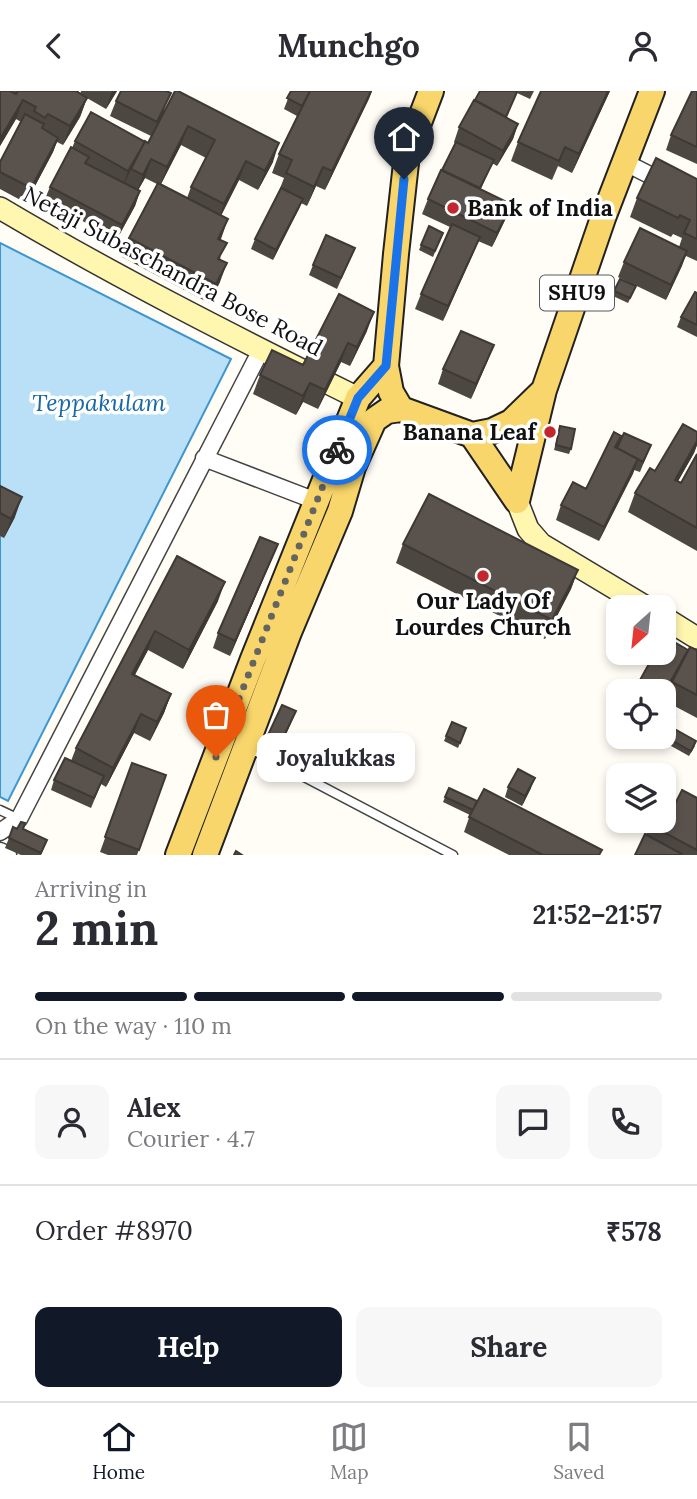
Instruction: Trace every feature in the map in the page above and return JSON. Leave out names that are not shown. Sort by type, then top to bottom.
[{"type":"main road","points":[[401,409],[391,392],[386,366],[407,154],[431,91]]},
{"type":"main road","name":"SHU9","points":[[517,501],[544,390],[598,231],[652,91]]},
{"type":"main road","name":"Netaji Subaschandra Bose Road","points":[[0,208],[69,248],[261,350],[358,398]]},
{"type":"main road","points":[[178,855],[358,398],[386,366]]},
{"type":"main road","name":"SHU9","points":[[472,435],[492,431],[511,422],[544,390]]},
{"type":"main road","points":[[205,855],[289,632],[340,511],[353,467],[374,420],[387,411],[401,409],[472,435],[517,501],[528,529],[541,544],[626,595]]},
{"type":"main road","points":[[676,625],[697,638]]},
{"type":"street","points":[[624,162],[697,199]]},
{"type":"street","points":[[0,832],[19,819],[261,350]]},
{"type":"street","points":[[204,458],[316,501]]},
{"type":"street","points":[[0,851],[8,855]]},
{"type":"lane","points":[[246,747],[453,855]]},
{"type":"lane","points":[[0,810],[19,819]]},
{"type":"water","name":"Teppakulam","points":[[0,243],[231,359],[8,801],[0,797]]},
{"type":"building","points":[[0,91],[16,94],[18,91],[76,91],[87,98],[70,126],[48,114],[45,118],[34,111],[36,107],[23,100],[0,139]]},
{"type":"building","points":[[121,91],[171,93],[157,122],[116,101]]},
{"type":"building","points":[[175,91],[279,143],[265,171],[246,161],[224,204],[191,187],[215,140],[188,126],[167,167],[151,159],[143,175],[131,169]]},
{"type":"building","points":[[291,91],[310,91],[302,106],[287,98]]},
{"type":"building","points":[[310,91],[371,91],[332,171],[323,167],[314,187],[286,173],[292,160],[279,154]]},
{"type":"building","points":[[480,91],[517,92],[506,117],[475,100]]},
{"type":"building","points":[[541,91],[608,91],[579,154],[565,147],[559,161],[518,142]]},
{"type":"building","points":[[692,91],[697,91],[697,147],[671,135]]},
{"type":"building","points":[[474,100],[518,124],[503,151],[459,127]]},
{"type":"building","points":[[91,112],[145,142],[128,171],[75,141]]},
{"type":"building","points":[[25,114],[44,124],[42,128],[58,138],[31,188],[0,172],[0,162]]},
{"type":"building","points":[[456,142],[494,160],[480,188],[442,170]]},
{"type":"building","points":[[71,147],[89,157],[85,163],[140,191],[122,225],[50,187]]},
{"type":"building","points":[[656,158],[697,179],[697,239],[684,233],[690,220],[680,215],[678,218],[637,198]]},
{"type":"building","points":[[441,170],[511,204],[497,233],[428,199]]},
{"type":"building","points":[[158,183],[228,219],[218,239],[227,243],[218,259],[227,263],[216,284],[129,238]]},
{"type":"building","points":[[281,188],[303,199],[276,250],[255,239]]},
{"type":"building","points":[[452,224],[480,237],[448,306],[421,294]]},
{"type":"building","points":[[429,226],[443,233],[435,251],[421,245]]},
{"type":"building","points":[[640,228],[687,251],[671,285],[624,262]]},
{"type":"building","points":[[326,235],[355,248],[341,278],[313,265]]},
{"type":"building","points":[[620,279],[636,286],[630,298],[614,291]]},
{"type":"building","points":[[695,292],[697,293],[697,325],[681,317]]},
{"type":"building","points":[[339,294],[374,312],[357,347],[348,343],[325,390],[310,383],[303,396],[260,375],[272,350],[303,365]]},
{"type":"building","points":[[461,331],[494,345],[476,384],[443,369]]},
{"type":"building","points":[[683,424],[697,432],[697,441],[675,480],[681,483],[697,454],[697,528],[635,493],[650,468],[655,471]]},
{"type":"building","points":[[560,426],[575,429],[571,449],[556,445]]},
{"type":"building","points":[[614,432],[621,436],[615,447],[638,459],[604,527],[561,505],[573,482],[586,489]]},
{"type":"building","points":[[624,433],[651,445],[643,462],[617,448]]},
{"type":"building","points":[[0,486],[22,497],[11,519],[0,513]]},
{"type":"building","name":"Our Lady Of Lourdes Church","points":[[429,494],[578,570],[552,620],[403,544]]},
{"type":"building","points":[[260,537],[278,544],[235,641],[218,633]]},
{"type":"building","points":[[177,556],[225,582],[189,650],[155,631],[132,674],[171,694],[157,722],[141,714],[113,768],[76,748]]},
{"type":"building","points":[[676,643],[688,650],[672,679],[641,679],[648,665],[676,665]]},
{"type":"building","points":[[690,647],[697,650],[697,695],[676,684],[676,679],[674,679]]},
{"type":"building","points":[[282,705],[296,711],[280,744],[267,737]]},
{"type":"building","points":[[452,722],[466,728],[460,743],[446,736]]},
{"type":"building","points":[[676,730],[696,741],[691,751],[676,743]]},
{"type":"building","points":[[65,758],[104,776],[94,798],[54,780]]},
{"type":"building","points":[[132,763],[166,775],[139,850],[105,837]]},
{"type":"building","points":[[518,769],[535,778],[525,796],[508,787]]},
{"type":"building","points":[[449,788],[477,801],[473,810],[445,797]]},
{"type":"building","points":[[484,789],[602,850],[599,855],[543,855],[469,817]]},
{"type":"building","points":[[682,790],[697,798],[697,850],[665,833],[676,833],[676,802]]},
{"type":"building","points":[[21,822],[25,823],[23,829],[47,840],[41,853],[9,838],[13,827],[17,829]]},
{"type":"building","points":[[645,834],[682,854],[635,855]]},
{"type":"way so far","points":[[216,757],[337,450]]},
{"type":"place","name":"Bank of India","points":[[453,208]]},
{"type":"place","name":"Banana Leaf","points":[[550,432]]},
{"type":"place","name":"Our Lady Of Lourdes Church","points":[[483,576]]},
{"type":"place","name":"Joyalukkas","points":[[216,757]]},
{"type":"route","points":[[337,450],[358,398],[386,366],[404,179]]}]
